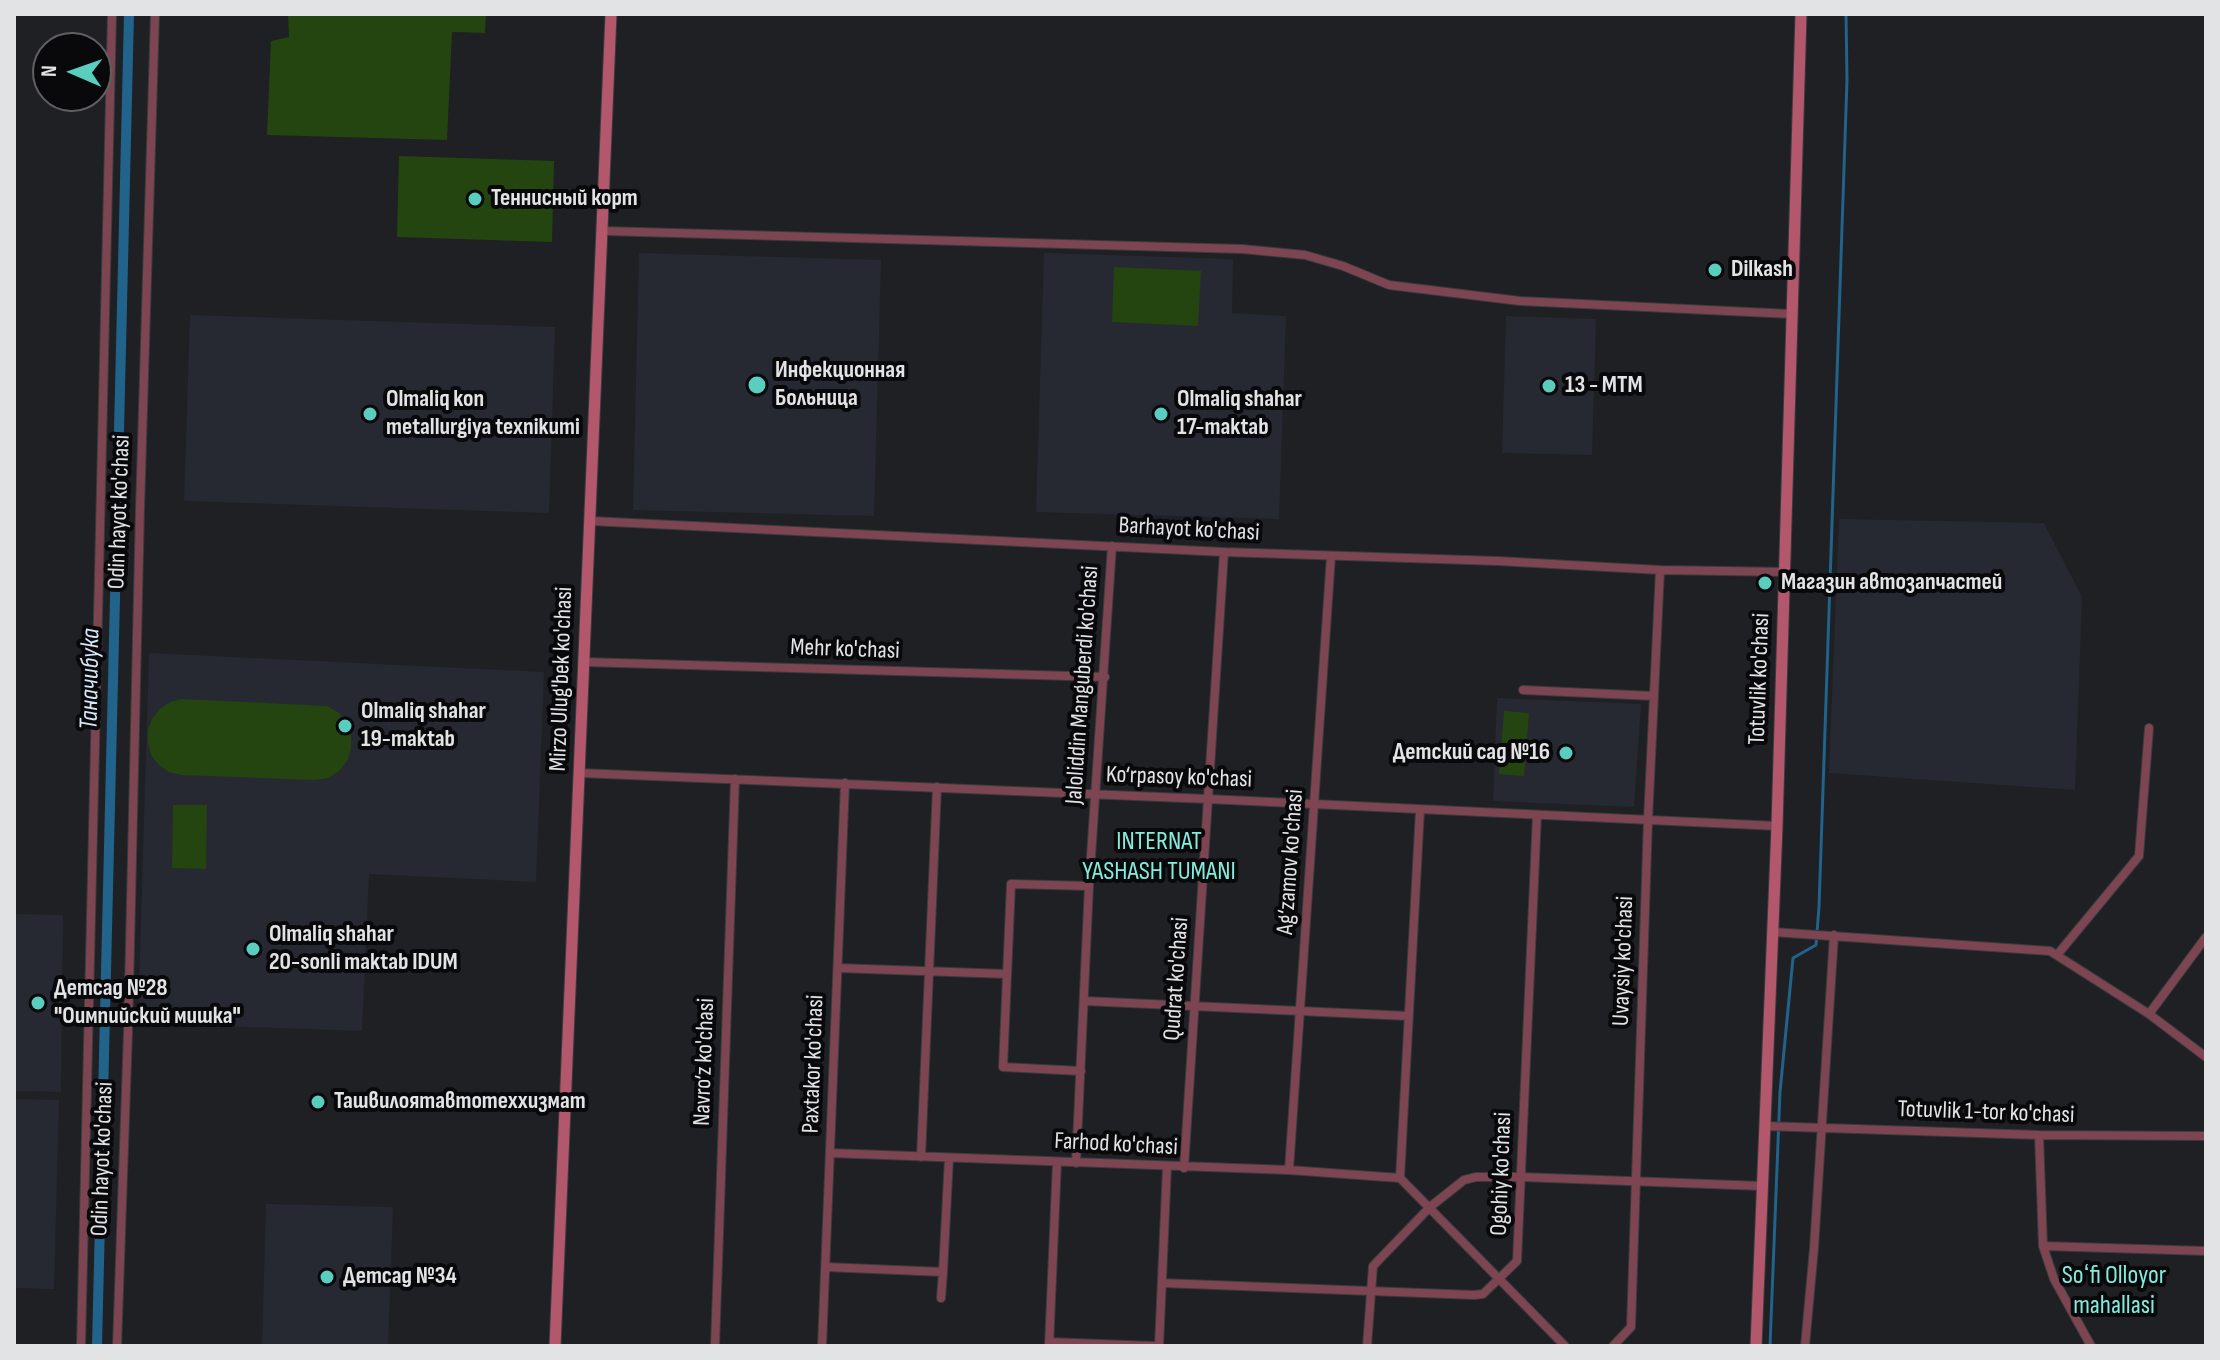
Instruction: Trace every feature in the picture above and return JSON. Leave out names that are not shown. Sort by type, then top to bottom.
[{"type":"main road","name":"Mirzo Ulug'bek ko'chasi","points":[[555,1346],[611,14]]},
{"type":"main road","name":"Totuvlik ko'chasi","points":[[1756,1346],[1762,1186],[1768,1126],[1801,14]]},
{"type":"street","name":"Odin hayot ko'chasi","points":[[81,1346],[112,14]]},
{"type":"street","name":"Odin hayot ko'chasi","points":[[117,1346],[155,14]]},
{"type":"street","points":[[604,231],[1242,249],[1305,255],[1343,266],[1389,285],[1520,301],[1791,314]]},
{"type":"street","name":"Barhayot ko'chasi","points":[[591,521],[1224,552],[1660,570],[1786,572]]},
{"type":"street","name":"Jaloliddin Manguberdi ko'chasi","points":[[1076,1163],[1089,886],[1112,546]]},
{"type":"street","name":"Qudrat ko'chasi","points":[[1184,1168],[1224,552]]},
{"type":"street","name":"Ag‘zamov ko'chasi","points":[[1289,1170],[1331,556]]},
{"type":"street","name":"Uvaysiy ko'chasi","points":[[1613,1346],[1631,1327],[1648,820],[1660,570]]},
{"type":"street","name":"Mehr ko'chasi","points":[[584,662],[1105,677]]},
{"type":"street","points":[[1523,690],[1654,696]]},
{"type":"street","points":[[2057,955],[2139,856],[2149,728]]},
{"type":"street","name":"Ko‘rpasoy ko'chasi","points":[[580,773],[1777,826]]},
{"type":"street","name":"Navro‘z ko'chasi","points":[[715,1346],[735,779]]},
{"type":"street","name":"Paxtakor ko'chasi","points":[[822,1346],[845,783]]},
{"type":"street","points":[[921,1157],[937,787]]},
{"type":"street","points":[[1420,810],[1400,1178],[1565,1346]]},
{"type":"street","name":"Ogohiy ko'chasi","points":[[1500,1279],[1517,1261],[1537,815]]},
{"type":"street","points":[[1081,1071],[1003,1067],[1007,974],[1011,884],[1089,886]]},
{"type":"street","points":[[1773,932],[2050,951],[2149,1014],[2206,1057]]},
{"type":"street","points":[[1805,1346],[1822,1128],[1831,935]]},
{"type":"street","points":[[2149,1014],[2206,937]]},
{"type":"street","points":[[838,968],[1007,974]]},
{"type":"street","points":[[1085,1001],[1408,1016]]},
{"type":"street","name":"Totuvlik 1-tor ko'chasi","points":[[1768,1126],[2039,1135],[2206,1136]]},
{"type":"street","points":[[2039,1135],[2043,1246],[2060,1293],[2091,1346]]},
{"type":"street","name":"Farhod ko'chasi","points":[[830,1153],[1289,1170],[1400,1178]]},
{"type":"street","points":[[941,1298],[949,1158]]},
{"type":"street","points":[[1057,1162],[1049,1344],[1156,1346],[1167,1167]]},
{"type":"street","points":[[1367,1346],[1373,1266],[1380,1255],[1430,1207],[1464,1180],[1521,1177],[1762,1186]]},
{"type":"street","points":[[2043,1246],[2206,1251]]},
{"type":"street","points":[[826,1267],[943,1272]]},
{"type":"street","points":[[1162,1283],[1474,1295],[1483,1294],[1500,1279]]},
{"type":"shaded area","name":"Инфекционная Больница","points":[[639,253],[881,260],[874,516],[633,510]]},
{"type":"shaded area","name":"Olmaliq shahar 17-maktab","points":[[1044,253],[1233,259],[1232,313],[1286,316],[1279,519],[1036,512]]},
{"type":"shaded area","name":"Olmaliq kon metallurgiya texnikumi","points":[[190,315],[555,327],[549,513],[184,501]]},
{"type":"shaded area","name":"13 - MTM","points":[[1506,316],[1596,319],[1592,455],[1502,453]]},
{"type":"shaded area","points":[[1839,519],[2044,523],[2082,597],[2075,790],[1829,773]]},
{"type":"shaded area","points":[[149,653],[544,672],[536,882],[369,874],[362,1031],[138,1023]]},
{"type":"shaded area","name":"Детский сад №16","points":[[1497,698],[1641,704],[1634,807],[1493,801]]},
{"type":"shaded area","name":"Детсад №28 \"Оимпийский мишка\"","points":[[14,914],[63,915],[61,1092],[14,1091]]},
{"type":"shaded area","points":[[14,1099],[59,1100],[54,1289],[14,1288]]},
{"type":"shaded area","name":"Детсад №34","points":[[266,1204],[393,1207],[388,1346],[262,1346]]},
{"type":"green space","points":[[288,14],[486,14],[485,33],[452,32],[447,140],[267,135],[271,41],[289,37]]},
{"type":"green space","name":"Теннисный корт","points":[[399,156],[554,161],[552,242],[397,237]]},
{"type":"green space","points":[[1114,267],[1201,271],[1198,326],[1112,322]]},
{"type":"green space","points":[[182,699],[327,706],[339,713],[347,723],[351,749],[347,761],[328,778],[315,780],[169,772],[151,755],[148,730],[160,709]]},
{"type":"green space","points":[[1504,711],[1529,713],[1524,776],[1499,774]]},
{"type":"green space","points":[[173,805],[207,805],[206,869],[172,868]]},
{"type":"waterway","name":"Таначибука","points":[[97,1346],[129,14]]},
{"type":"waterway","points":[[1770,1346],[1780,1092],[1793,958],[1816,945],[1819,907],[1847,80],[1846,14]]},
{"type":"place","name":"Теннисный корт","points":[[475,199]]},
{"type":"place","name":"Dilkash","points":[[1715,270]]},
{"type":"place","name":"Инфекционная Больница","points":[[757,385]]},
{"type":"place","name":"13 - MTM","points":[[1549,386]]},
{"type":"place","name":"Olmaliq kon metallurgiya texnikumi","points":[[370,414]]},
{"type":"place","name":"Olmaliq shahar 17-maktab","points":[[1161,414]]},
{"type":"place","name":"Магазин автозапчастей","points":[[1765,583]]},
{"type":"place","name":"Olmaliq shahar 19-maktab","points":[[345,726]]},
{"type":"place","name":"Детский сад №16","points":[[1566,753]]},
{"type":"place","name":"Olmaliq shahar 20-sonli maktab IDUM","points":[[253,949]]},
{"type":"place","name":"Детсад №28 \"Оимпийский мишка\"","points":[[38,1003]]},
{"type":"place","name":"Ташвилоятавтотеххизмат","points":[[318,1102]]},
{"type":"place","name":"Детсад №34","points":[[327,1277]]},
{"type":"district","name":"INTERNAT YASHASH TUMANI","points":[[1159,857]]},
{"type":"district","name":"Soʻfi Ollоyor mahallasi","points":[[2114,1291]]}]
